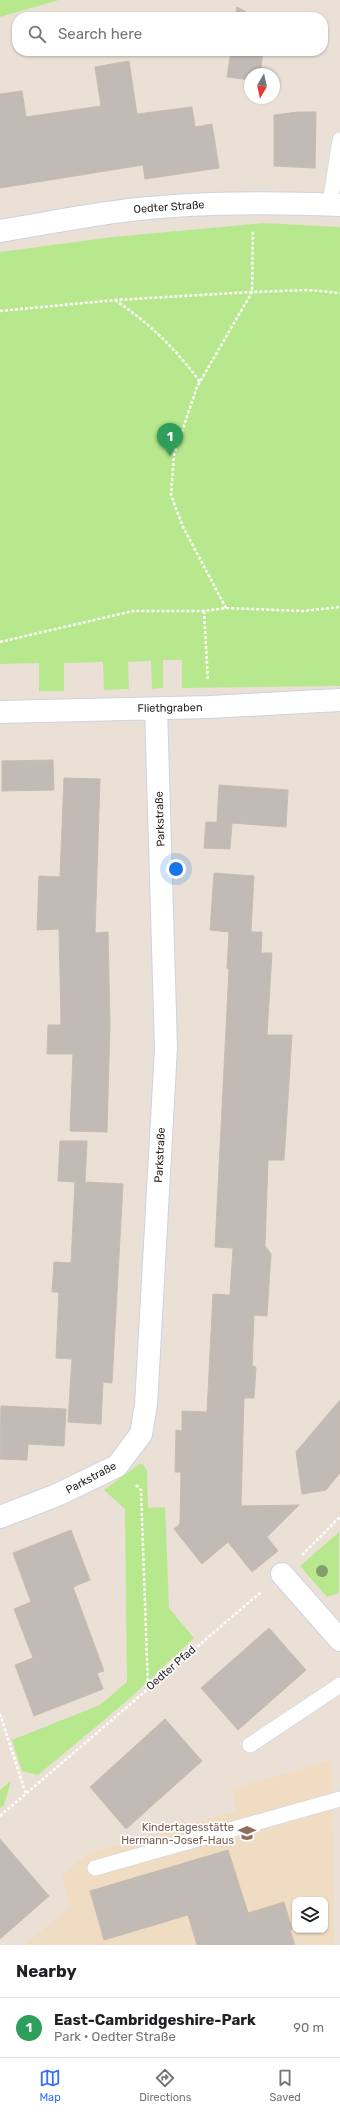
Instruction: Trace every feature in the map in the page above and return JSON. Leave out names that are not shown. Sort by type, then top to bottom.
[{"type":"street","name":"Oedter Straße","points":[[0,231],[129,210],[253,203],[335,205]]},
{"type":"street","name":"Fliethgraben","points":[[0,712],[210,707],[340,700]]},
{"type":"street","name":"Parkstraße","points":[[0,1517],[57,1496],[117,1466],[141,1434],[146,1405],[165,1064],[162,881],[156,708]]},
{"type":"street","points":[[282,1574],[340,1640]]},
{"type":"lane","points":[[335,205],[340,140]]},
{"type":"lane","points":[[250,1745],[340,1685]]},
{"type":"lane","points":[[95,1868],[340,1799]]},
{"type":"path","points":[[226,608],[183,527],[171,495],[174,455],[200,382],[252,292],[253,203]]},
{"type":"path","points":[[0,311],[115,300],[252,292],[308,290],[340,293]]},
{"type":"path","points":[[115,300],[159,333],[183,358],[200,382]]},
{"type":"path","points":[[0,642],[133,611],[204,611],[226,608],[303,611],[340,607]]},
{"type":"path","points":[[204,611],[210,707]]},
{"type":"path","points":[[117,1466],[141,1490],[148,1688]]},
{"type":"path","name":"Oedter Pfad","points":[[0,1816],[282,1574],[340,1517]]},
{"type":"path","points":[[0,1714],[26,1794]]},
{"type":"shaded area","name":"Kindertagesstätte Hermann-Josef-Haus","points":[[332,1760],[334,1945],[24,1945],[69,1907],[62,1876],[87,1854],[237,1811],[231,1789]]},
{"type":"green space","points":[[0,0],[59,0],[17,12],[12,12],[12,14],[0,17]]},
{"type":"green space","points":[[263,223],[340,227],[340,686],[182,688],[182,660],[163,660],[163,688],[152,689],[151,661],[128,662],[129,689],[104,690],[103,662],[64,663],[64,691],[39,691],[39,663],[0,664],[0,252],[113,237]]},
{"type":"green space","points":[[141,1463],[147,1470],[148,1508],[165,1507],[169,1608],[194,1638],[128,1700],[38,1775],[22,1771],[12,1740],[100,1705],[127,1682],[125,1509],[104,1490]]},
{"type":"green space","points":[[339,1532],[339,1593],[327,1597],[300,1566]]},
{"type":"green space","points":[[11,1781],[4,1805],[0,1808],[0,1790]]},
{"type":"building","points":[[237,7],[246,12],[236,12]]},
{"type":"building","points":[[230,56],[262,56],[261,68],[244,68],[244,79],[227,77]]},
{"type":"building","points":[[129,61],[137,114],[192,107],[195,127],[212,124],[219,168],[145,179],[143,165],[0,188],[0,94],[22,91],[26,117],[101,106],[95,67]]},
{"type":"building","points":[[298,112],[316,112],[315,168],[274,166],[274,115]]},
{"type":"building","points":[[53,760],[54,790],[2,791],[2,761]]},
{"type":"building","points":[[64,778],[100,779],[95,933],[108,932],[110,1024],[107,1132],[70,1131],[73,1054],[47,1054],[48,1025],[61,1025],[59,929],[37,930],[39,876],[60,877]]},
{"type":"building","points":[[219,785],[288,790],[286,827],[217,822]]},
{"type":"building","points":[[206,822],[232,823],[230,849],[204,848]]},
{"type":"building","points":[[214,873],[254,876],[251,932],[262,932],[261,953],[272,953],[267,1035],[292,1035],[284,1160],[268,1160],[265,1246],[271,1254],[267,1316],[254,1315],[252,1366],[256,1367],[254,1398],[244,1398],[241,1506],[299,1505],[267,1537],[278,1551],[252,1572],[228,1542],[202,1564],[174,1529],[180,1524],[181,1472],[175,1472],[176,1430],[182,1431],[182,1411],[207,1412],[213,1294],[230,1295],[233,1248],[215,1247],[229,969],[227,968],[229,932],[210,930]]},
{"type":"building","points":[[60,1141],[87,1141],[85,1182],[123,1184],[112,1383],[103,1382],[101,1424],[68,1422],[72,1359],[56,1358],[59,1292],[52,1292],[54,1262],[71,1263],[75,1182],[58,1181]]},
{"type":"building","points":[[340,1400],[340,1473],[326,1490],[302,1494],[296,1452]]},
{"type":"building","points":[[1,1406],[66,1409],[64,1446],[28,1444],[27,1460],[0,1459]]},
{"type":"building","points":[[71,1530],[90,1580],[73,1587],[104,1671],[97,1673],[103,1689],[34,1716],[15,1665],[33,1658],[14,1609],[31,1602],[13,1553]]},
{"type":"building","points":[[269,1628],[306,1670],[238,1730],[201,1688]]},
{"type":"building","points":[[165,1719],[202,1761],[126,1829],[90,1787]]},
{"type":"building","points":[[0,1839],[49,1896],[0,1939]]},
{"type":"building","points":[[228,1850],[248,1913],[284,1902],[295,1945],[197,1945],[188,1915],[104,1940],[90,1891]]},
{"type":"place","name":"East-Cambridgeshire-Park","points":[[170,456]]},
{"type":"place","name":"Kindertagesstätte Hermann-Josef-Haus","points":[[247,1833]]}]
